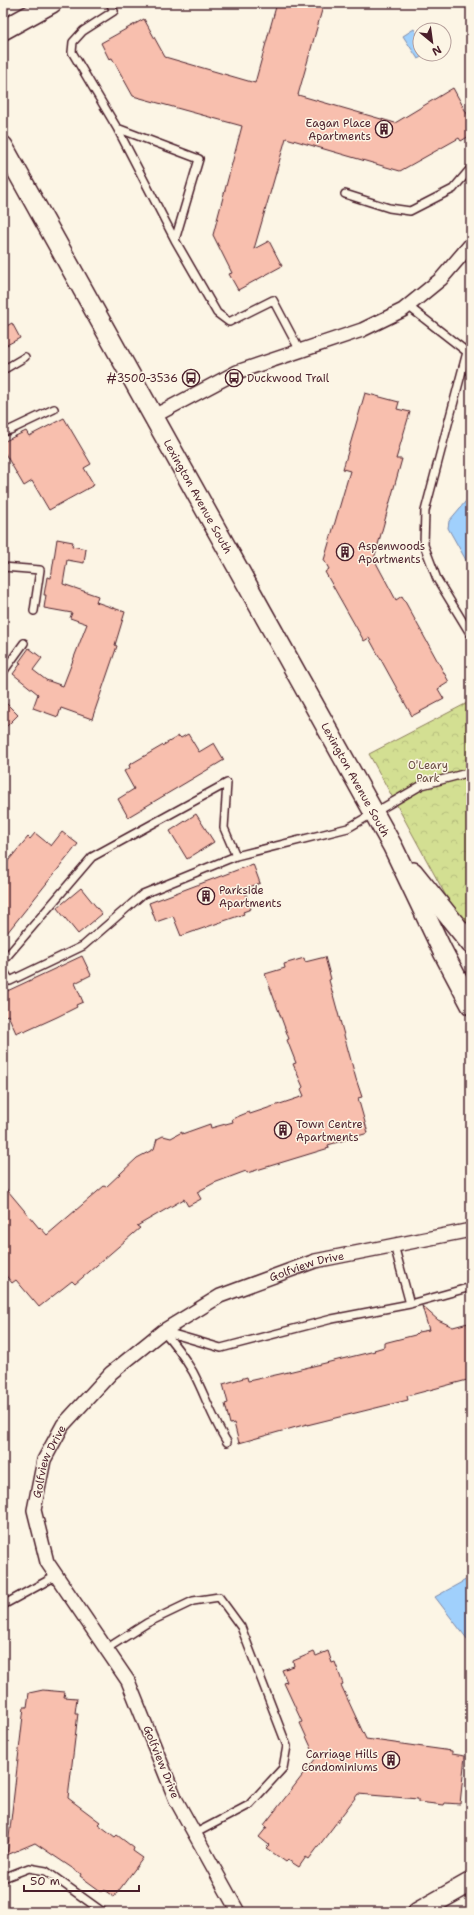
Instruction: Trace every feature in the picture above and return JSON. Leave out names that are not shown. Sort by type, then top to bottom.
[{"type":"street","points":[[3,30],[52,3]]},
{"type":"street","name":"Lexington Avenue South","points":[[3,146],[394,847],[443,952],[471,1005]]},
{"type":"street","points":[[154,416],[237,372],[362,330],[403,310],[441,278],[471,244]]},
{"type":"street","name":"Lexington Avenue South","points":[[394,847],[471,944]]},
{"type":"street","name":"Golfview Drive","points":[[238,1912],[176,1800],[128,1681],[46,1562],[34,1510],[44,1460],[63,1425],[111,1373],[163,1331],[220,1296],[315,1261],[471,1230]]},
{"type":"street","points":[[418,1912],[471,1882]]},
{"type":"lane","points":[[110,3],[114,11],[83,31],[73,42],[72,52],[116,128],[175,240],[217,313],[229,322],[273,300],[300,351]]},
{"type":"lane","points":[[116,128],[199,159],[175,240]]},
{"type":"lane","points":[[345,194],[389,208],[410,210],[452,189],[471,168]]},
{"type":"lane","points":[[408,306],[469,349],[425,510],[424,545],[437,578],[471,635]]},
{"type":"lane","points":[[3,370],[25,357]]},
{"type":"lane","points":[[3,432],[54,409]]},
{"type":"lane","points":[[3,567],[40,570],[34,611]]},
{"type":"lane","points":[[3,672],[24,643]]},
{"type":"lane","points":[[3,970],[10,981],[83,946],[143,894],[236,856],[348,828],[375,814],[422,785],[471,772]]},
{"type":"lane","points":[[3,961],[92,857],[227,782],[224,828],[236,856]]},
{"type":"lane","points":[[394,1245],[410,1304]]},
{"type":"lane","points":[[163,1331],[221,1348],[332,1319],[410,1304],[471,1287]]},
{"type":"lane","points":[[163,1331],[179,1349],[193,1373],[217,1426],[227,1442]]},
{"type":"lane","points":[[3,1605],[56,1576]]},
{"type":"lane","points":[[106,1649],[147,1623],[193,1601],[219,1597],[240,1627],[287,1746],[283,1768],[249,1805],[194,1834]]},
{"type":"lane","points":[[3,1878],[29,1868],[46,1871],[103,1912]]},
{"type":"green space","name":"O'Leary Park","points":[[471,701],[471,942],[369,754]]},
{"type":"water","points":[[412,30],[412,50],[403,36]]},
{"type":"water","points":[[471,495],[471,569],[448,528],[449,521]]},
{"type":"water","points":[[471,1577],[471,1644],[435,1597]]},
{"type":"building","points":[[277,3],[324,3],[298,95],[395,123],[453,88],[471,121],[471,135],[461,141],[459,138],[400,171],[286,138],[254,249],[269,241],[282,266],[238,290],[229,274],[232,273],[213,235],[242,126],[133,96],[112,58],[109,59],[101,43],[144,19],[165,57],[255,83]]},
{"type":"building","points":[[12,323],[20,338],[3,347],[3,328]]},
{"type":"building","name":"Aspenwoods Apartments","points":[[365,393],[399,402],[397,409],[410,412],[396,459],[402,459],[374,559],[396,600],[402,596],[449,682],[438,689],[444,699],[412,716],[369,638],[364,641],[325,572],[329,569],[324,560],[350,471],[343,469]]},
{"type":"building","points":[[64,418],[91,464],[84,468],[94,485],[49,510],[32,481],[24,486],[3,450],[3,442],[26,431],[29,436]]},
{"type":"building","points":[[57,539],[73,542],[72,546],[86,549],[84,563],[67,560],[63,584],[98,596],[96,602],[125,612],[115,645],[117,646],[92,719],[61,708],[58,717],[33,708],[38,694],[13,674],[29,648],[42,658],[33,670],[46,680],[63,686],[87,624],[70,618],[72,613],[44,608],[46,595],[44,595],[47,577],[51,578]]},
{"type":"building","points":[[3,700],[18,715],[3,730]]},
{"type":"building","points":[[188,734],[199,752],[214,743],[224,760],[128,817],[118,799],[134,789],[124,771],[130,768],[129,765],[179,736],[181,738]]},
{"type":"building","points":[[196,814],[214,842],[187,859],[170,831]]},
{"type":"building","points":[[62,832],[78,844],[3,938],[3,867],[28,837],[30,839],[35,833],[51,846]]},
{"type":"building","name":"Parkside Apartments","points":[[253,864],[260,883],[244,889],[251,909],[243,912],[244,914],[181,936],[173,916],[156,922],[149,903]]},
{"type":"building","points":[[81,888],[102,914],[78,934],[57,908]]},
{"type":"building","points":[[82,956],[91,975],[75,983],[83,1002],[76,1005],[77,1007],[57,1017],[24,1032],[23,1030],[16,1033],[8,1015],[3,1017],[3,993]]},
{"type":"building","name":"Town Centre Apartments","points":[[325,957],[331,979],[329,980],[362,1097],[358,1098],[368,1133],[328,1145],[329,1148],[247,1173],[246,1171],[214,1183],[197,1192],[201,1199],[188,1206],[184,1199],[137,1226],[140,1228],[75,1284],[72,1281],[39,1307],[16,1280],[12,1283],[3,1272],[3,1185],[39,1228],[40,1227],[47,1235],[104,1186],[106,1187],[137,1158],[154,1149],[157,1139],[163,1136],[171,1138],[182,1132],[182,1134],[210,1124],[211,1128],[233,1122],[232,1119],[249,1112],[250,1114],[304,1096],[301,1089],[303,1087],[293,1064],[296,1063],[287,1040],[289,1039],[265,974],[285,968],[284,964],[304,958],[305,962]]},
{"type":"building","points":[[422,1306],[438,1320],[453,1327],[468,1323],[468,1327],[471,1327],[471,1379],[407,1396],[408,1400],[307,1424],[239,1443],[234,1423],[230,1424],[225,1404],[228,1403],[223,1384],[247,1377],[248,1381],[375,1351],[374,1350],[384,1347],[384,1343],[429,1330]]},
{"type":"building","name":"Carriage Hills Condominiums","points":[[328,1651],[332,1663],[335,1662],[343,1684],[341,1685],[366,1739],[452,1751],[452,1754],[465,1756],[460,1804],[445,1803],[444,1805],[418,1802],[418,1799],[358,1794],[309,1859],[306,1857],[299,1867],[288,1860],[286,1862],[266,1848],[269,1845],[259,1837],[267,1827],[264,1825],[316,1758],[300,1723],[302,1722],[284,1683],[287,1682],[282,1670],[294,1666],[293,1661],[314,1652],[316,1656]]},
{"type":"building","points":[[43,1690],[65,1692],[64,1697],[77,1698],[75,1713],[78,1713],[68,1798],[100,1822],[98,1824],[115,1837],[117,1835],[134,1848],[133,1851],[143,1858],[114,1897],[104,1890],[102,1892],[80,1876],[81,1874],[35,1843],[7,1855],[24,1707],[27,1707],[29,1693]]},
{"type":"place","name":"Eagan Place Apartments","points":[[384,129]]},
{"type":"place","name":"#3500-3536","points":[[191,378]]},
{"type":"place","name":"Duckwood Trail","points":[[234,378]]},
{"type":"place","name":"Aspenwoods Apartments","points":[[345,552]]},
{"type":"place","name":"Parkside Apartments","points":[[206,896]]},
{"type":"place","name":"Town Centre Apartments","points":[[283,1130]]},
{"type":"place","name":"Carriage Hills Condominiums","points":[[391,1760]]}]
